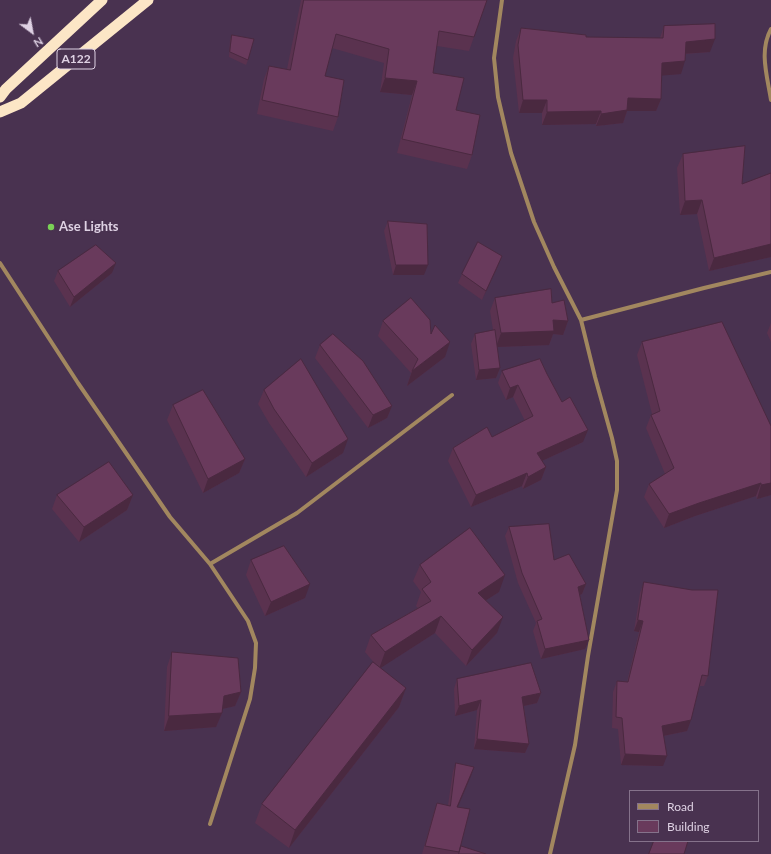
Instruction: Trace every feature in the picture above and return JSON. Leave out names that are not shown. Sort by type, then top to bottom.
[{"type":"highway","name":"A122","points":[[0,112],[21,103],[148,0]]},
{"type":"highway","name":"A122","points":[[0,97],[6,89],[101,1]]},
{"type":"street","points":[[502,0],[494,58],[498,97],[511,153],[534,222],[554,267],[581,320],[618,461],[618,490],[588,656],[575,745],[550,854]]},
{"type":"street","points":[[771,28],[767,37],[764,54],[771,100]]},
{"type":"street","points":[[0,263],[78,383],[170,517],[210,564],[248,621],[256,643],[255,668],[250,699],[210,824]]},
{"type":"street","points":[[581,320],[771,272]]},
{"type":"street","points":[[210,564],[297,514],[452,395]]},
{"type":"building","points":[[304,0],[487,0],[474,37],[439,31],[433,73],[464,78],[456,110],[480,115],[472,155],[402,139],[417,81],[385,78],[389,49],[336,34],[325,76],[344,80],[338,117],[262,100],[269,66],[290,70]]},
{"type":"building","points":[[715,24],[715,39],[686,42],[685,61],[662,63],[661,99],[628,98],[627,110],[601,114],[601,111],[547,112],[547,100],[523,100],[518,45],[521,28],[586,35],[586,37],[663,38],[664,26]]},
{"type":"building","points":[[232,35],[254,39],[248,60],[230,52]]},
{"type":"building","points":[[745,146],[742,184],[771,173],[771,244],[714,258],[702,200],[685,201],[683,154]]},
{"type":"building","points":[[388,221],[427,224],[428,265],[396,265]]},
{"type":"building","points":[[478,242],[502,256],[486,291],[462,274]]},
{"type":"building","points":[[96,245],[116,263],[74,297],[58,271]]},
{"type":"building","points":[[551,289],[552,303],[564,300],[568,321],[553,320],[554,331],[501,333],[495,298]]},
{"type":"building","points":[[411,298],[430,320],[431,334],[435,325],[450,342],[412,371],[418,359],[383,321]]},
{"type":"building","points":[[722,322],[771,426],[771,483],[761,485],[761,483],[669,514],[649,484],[674,468],[651,415],[660,411],[642,342]]},
{"type":"building","points":[[495,330],[500,368],[479,370],[475,334]]},
{"type":"building","points":[[333,334],[363,361],[392,406],[373,415],[320,345]]},
{"type":"building","points":[[301,359],[348,439],[312,463],[274,409],[264,390]]},
{"type":"building","points":[[540,359],[562,402],[570,397],[588,430],[537,453],[546,467],[528,477],[527,473],[476,495],[453,448],[487,427],[492,437],[533,416],[518,385],[510,388],[502,371]]},
{"type":"building","points":[[203,390],[245,459],[208,479],[173,405]]},
{"type":"building","points":[[109,462],[133,495],[84,527],[57,495]]},
{"type":"building","points":[[549,524],[554,560],[569,554],[586,584],[578,587],[589,640],[545,649],[537,621],[542,619],[522,573],[509,527]]},
{"type":"building","points":[[470,528],[505,575],[478,593],[503,617],[472,650],[441,616],[385,652],[371,635],[431,601],[422,589],[431,582],[420,565]]},
{"type":"building","points":[[284,546],[310,584],[271,602],[251,560]]},
{"type":"building","points":[[644,582],[692,590],[718,590],[708,676],[702,675],[691,720],[662,726],[667,756],[625,754],[622,718],[616,717],[617,681],[628,682],[643,621],[638,620]]},
{"type":"building","points":[[172,652],[238,658],[241,692],[224,696],[222,713],[169,716]]},
{"type":"building","points":[[373,662],[406,688],[295,830],[262,804]]},
{"type":"building","points":[[531,663],[541,693],[522,697],[529,744],[477,739],[481,700],[459,706],[457,679]]},
{"type":"building","points":[[456,763],[474,767],[457,807],[470,809],[459,852],[425,846],[437,803],[450,806]]},
{"type":"building","points":[[654,842],[688,842],[684,854],[649,854]]},
{"type":"building","points":[[461,846],[486,854],[459,854]]},
{"type":"place","name":"Ase Lights","points":[[51,227]]}]
